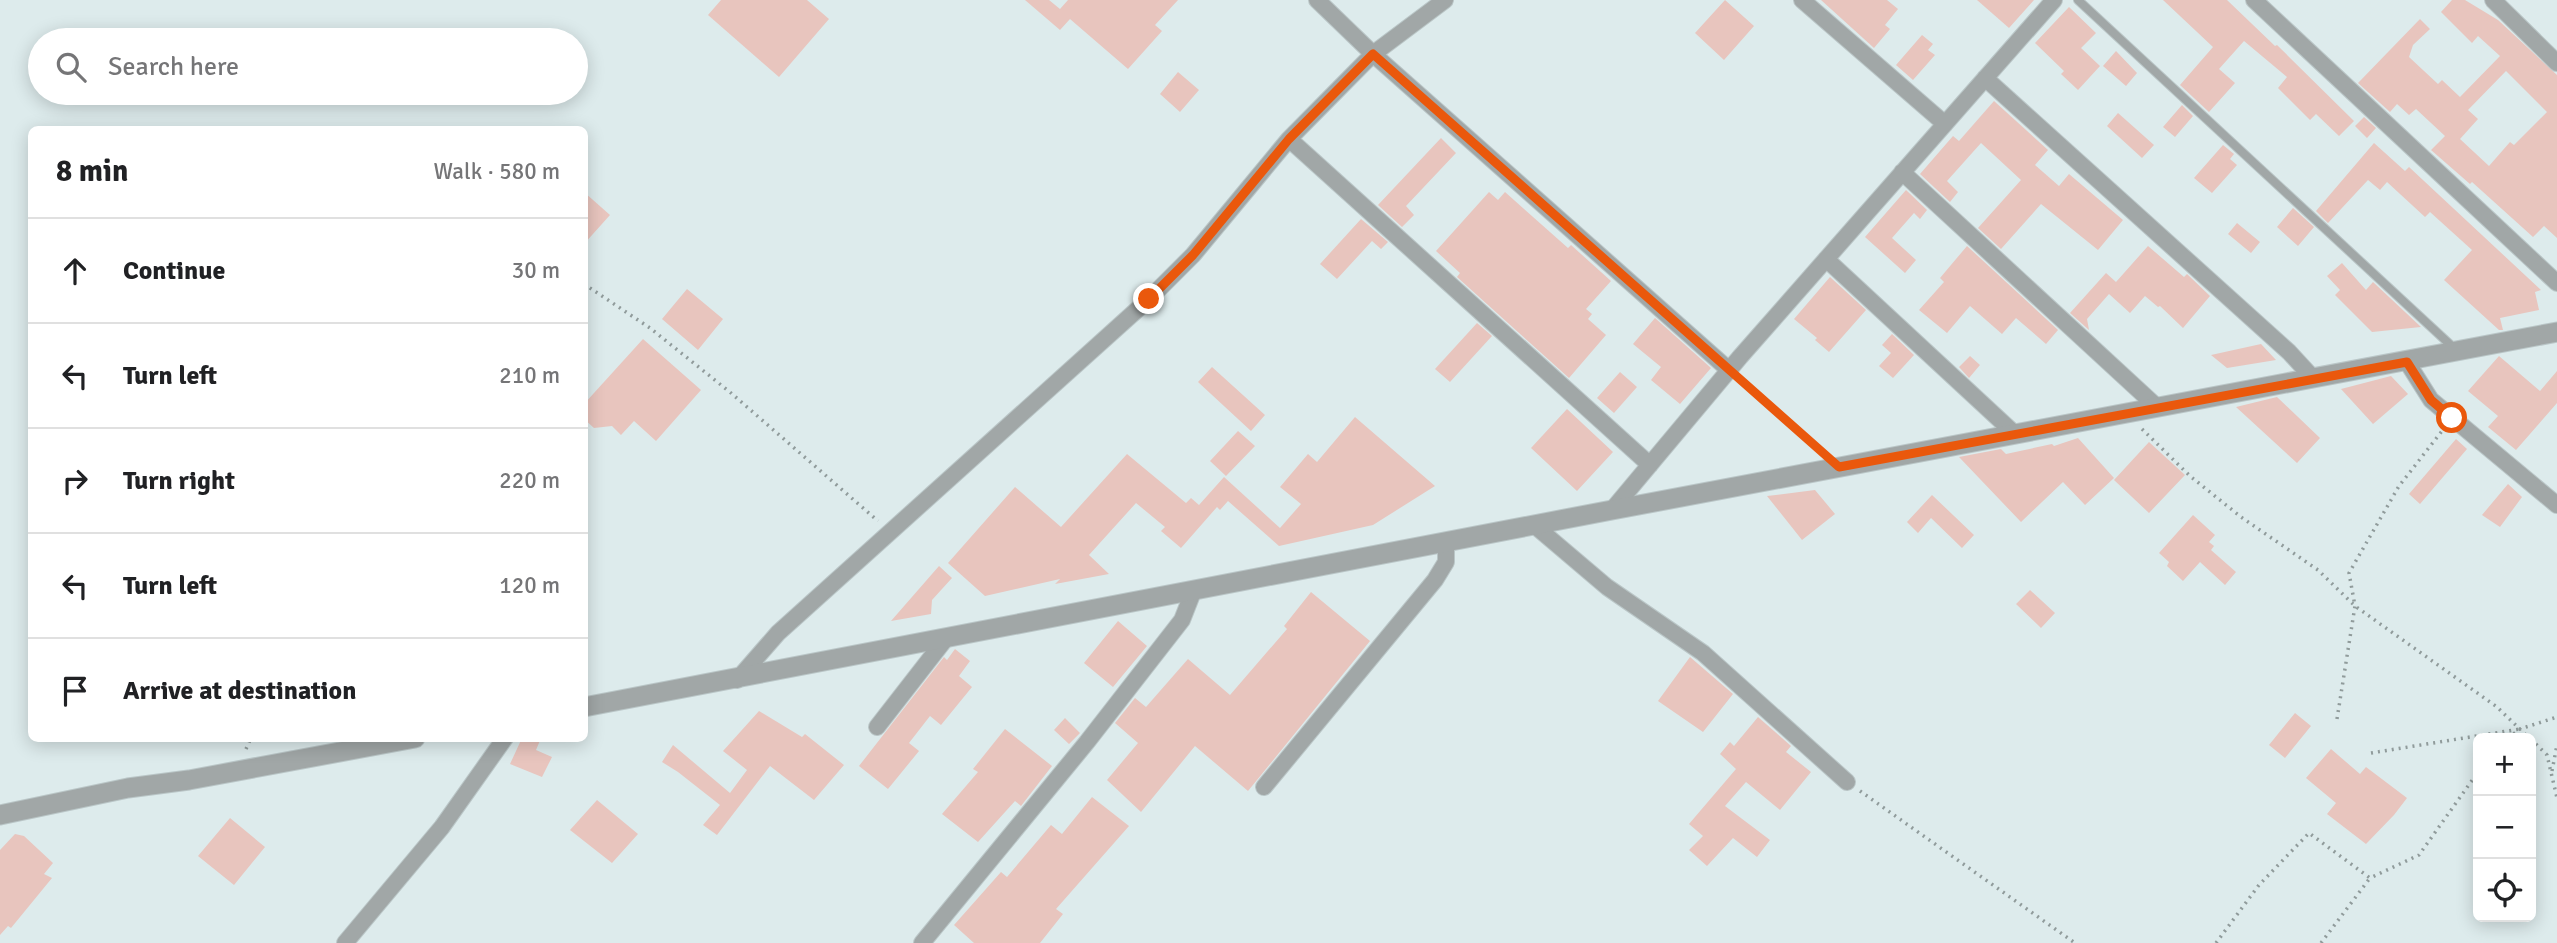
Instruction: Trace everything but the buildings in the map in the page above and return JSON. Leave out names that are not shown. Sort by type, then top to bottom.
[{"type":"street","points":[[1317,0],[1373,54],[1729,370]]},
{"type":"street","points":[[737,680],[778,633],[1149,299],[1193,255],[1289,139],[1373,54],[1445,0]]},
{"type":"street","points":[[1802,0],[1945,124]]},
{"type":"street","points":[[1612,510],[1729,370],[2054,0]]},
{"type":"street","points":[[2254,0],[2557,283]]},
{"type":"street","points":[[2493,0],[2557,63]]},
{"type":"street","points":[[1985,78],[2289,352],[2313,378]]},
{"type":"street","points":[[1289,139],[1650,465]]},
{"type":"street","points":[[1902,172],[2157,407]]},
{"type":"street","points":[[1826,259],[2015,434]]},
{"type":"street","points":[[588,707],[2557,332]]},
{"type":"street","points":[[2407,362],[2431,400],[2557,505]]},
{"type":"street","points":[[1534,525],[1607,587],[1703,653],[1847,782]]},
{"type":"street","points":[[1264,787],[1435,580],[1446,562],[1446,543]]},
{"type":"street","points":[[922,943],[1087,743],[1182,621],[1193,592]]},
{"type":"street","points":[[877,727],[947,637]]},
{"type":"street","points":[[0,815],[128,788],[189,780],[393,742]]},
{"type":"street","points":[[345,943],[442,827],[502,742]]},
{"type":"lane","points":[[2078,0],[2458,352]]},
{"type":"path","points":[[588,287],[650,328],[731,393],[890,531]]},
{"type":"path","points":[[1729,370],[1839,467]]},
{"type":"path","points":[[2126,413],[2190,476],[2241,517],[2318,570],[2355,606],[2497,707],[2524,733]]},
{"type":"path","points":[[2337,719],[2355,606],[2349,573],[2399,486],[2452,418]]},
{"type":"path","points":[[2371,753],[2520,729],[2557,717]]},
{"type":"path","points":[[2515,733],[2520,729]]},
{"type":"path","points":[[2536,745],[2547,755],[2557,798]]},
{"type":"path","points":[[2551,774],[2557,746]]},
{"type":"path","points":[[2321,943],[2370,878],[2419,855],[2473,779]]},
{"type":"path","points":[[1847,782],[2076,943]]},
{"type":"path","points":[[2216,943],[2259,885],[2309,833],[2370,878]]},
{"type":"route","points":[[1149,299],[1193,255],[1289,139],[1373,54],[1839,467],[2407,362],[2431,400],[2452,418]]}]
